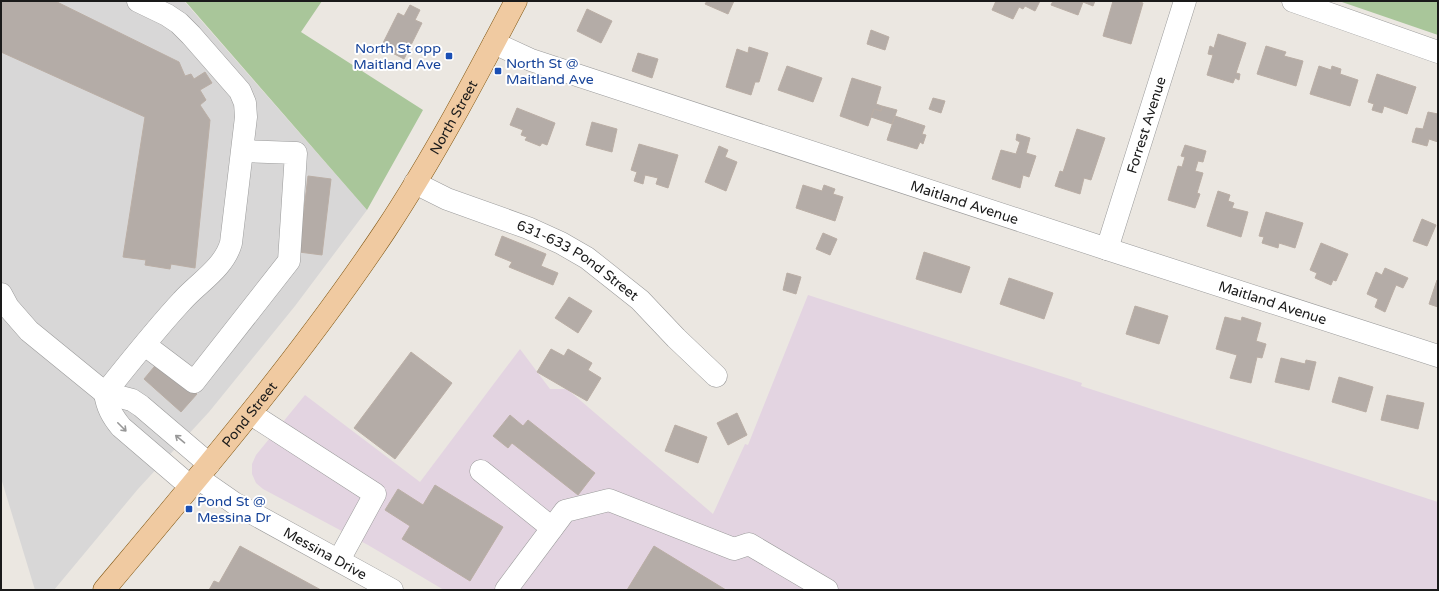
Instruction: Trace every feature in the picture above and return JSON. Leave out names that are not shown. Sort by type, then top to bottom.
[{"type":"main road","name":"North Street","points":[[385,230],[415,183],[453,118],[516,1]]},
{"type":"main road","name":"Pond Street","points":[[104,590],[251,414],[316,330],[385,230]]},
{"type":"street","points":[[105,393],[182,300],[221,263],[228,253],[231,243],[246,117],[245,103],[240,91],[179,23],[167,15],[138,1]]},
{"type":"street","name":"Forrest Avenue","points":[[1106,249],[1185,1]]},
{"type":"street","points":[[1293,1],[1438,52]]},
{"type":"street","name":"Maitland Avenue","points":[[494,43],[532,60],[1106,249],[1438,356]]},
{"type":"street","points":[[145,345],[194,382],[289,261],[296,153],[243,151]]},
{"type":"street","name":"631-633 Pond Street","points":[[415,183],[447,199],[528,228],[587,258],[640,300],[676,338],[716,376]]},
{"type":"street","points":[[1,294],[8,307],[29,332],[105,393],[132,400],[141,406],[200,476]]},
{"type":"street","points":[[105,393],[112,416],[121,427],[200,476]]},
{"type":"street","points":[[251,414],[375,494],[339,560]]},
{"type":"street","points":[[481,471],[552,528]]},
{"type":"street","name":"Messina Drive","points":[[200,476],[234,503],[392,590]]},
{"type":"street","points":[[506,590],[565,511],[608,500],[734,549],[749,544],[827,590]]},
{"type":"shaded area","points":[[1,1],[184,1],[367,210],[295,306],[209,412],[138,489],[54,590],[35,590],[1,478]]},
{"type":"shaded area","points":[[808,295],[1082,383],[1081,386],[1438,502],[1438,590],[444,590],[368,545],[263,489],[256,483],[252,474],[252,464],[256,455],[305,395],[420,482],[520,349],[550,389],[567,389],[713,514],[745,444],[748,445]]},
{"type":"green space","points":[[185,1],[322,1],[301,32],[423,110],[367,210]]},
{"type":"green space","points":[[1339,1],[1438,1],[1438,35]]},
{"type":"building","points":[[1,1],[55,1],[179,62],[185,76],[191,74],[194,79],[205,72],[212,83],[200,90],[206,100],[200,105],[210,120],[195,268],[171,264],[170,269],[145,265],[146,260],[123,257],[145,117],[1,52]]},
{"type":"building","points":[[707,1],[734,1],[728,14],[705,4]]},
{"type":"building","points":[[996,1],[1040,1],[1035,11],[1025,6],[1023,9],[1019,7],[1013,19],[992,10]]},
{"type":"building","points":[[1053,1],[1095,1],[1093,6],[1083,2],[1078,15],[1051,5]]},
{"type":"building","points":[[1113,1],[1135,1],[1143,3],[1131,44],[1103,36]]},
{"type":"building","points":[[410,5],[420,10],[415,20],[422,23],[404,59],[381,47],[398,13],[404,16]]},
{"type":"building","points":[[587,9],[612,21],[601,43],[577,31]]},
{"type":"building","points":[[871,30],[889,37],[885,50],[867,44]]},
{"type":"building","points":[[1218,34],[1246,43],[1236,73],[1240,74],[1239,80],[1235,78],[1233,83],[1207,75],[1213,55],[1208,54],[1210,46],[1214,48]]},
{"type":"building","points":[[1266,46],[1286,52],[1284,56],[1303,61],[1296,86],[1257,74]]},
{"type":"building","points":[[749,47],[768,53],[759,82],[755,82],[751,95],[726,87],[737,49],[748,53]]},
{"type":"building","points":[[638,53],[658,59],[652,78],[632,71]]},
{"type":"building","points":[[787,66],[822,78],[813,102],[778,90]]},
{"type":"building","points":[[1319,66],[1331,70],[1332,66],[1341,69],[1340,74],[1358,80],[1350,106],[1310,94]]},
{"type":"building","points":[[1377,74],[1416,87],[1407,114],[1384,106],[1382,113],[1372,110],[1374,104],[1368,102]]},
{"type":"building","points":[[852,78],[881,87],[876,104],[882,106],[881,111],[874,109],[868,126],[840,116]]},
{"type":"building","points":[[933,98],[945,101],[941,113],[929,109]]},
{"type":"building","points":[[882,106],[897,110],[892,124],[871,117],[874,109],[881,111]]},
{"type":"building","points":[[517,108],[555,123],[547,145],[542,143],[540,146],[525,140],[527,137],[521,135],[523,130],[510,125]]},
{"type":"building","points":[[1428,112],[1438,114],[1438,142],[1429,139],[1427,146],[1412,142],[1416,128],[1423,129]]},
{"type":"building","points":[[895,116],[925,126],[922,134],[926,135],[923,144],[920,142],[917,149],[887,140]]},
{"type":"building","points":[[592,122],[617,129],[612,152],[586,145]]},
{"type":"building","points":[[1077,129],[1105,138],[1091,180],[1084,178],[1080,194],[1055,186],[1060,171],[1063,172]]},
{"type":"building","points":[[1017,134],[1030,138],[1026,153],[1036,156],[1029,177],[1023,175],[1020,188],[992,179],[1001,150],[1016,154],[1020,142],[1016,140]]},
{"type":"building","points":[[639,144],[678,155],[668,188],[656,184],[658,178],[645,175],[643,184],[634,181],[637,172],[631,170]]},
{"type":"building","points":[[1185,145],[1206,151],[1203,162],[1198,161],[1195,171],[1203,173],[1197,193],[1200,194],[1195,208],[1168,200],[1178,166],[1182,167],[1185,157],[1181,156]]},
{"type":"building","points":[[719,146],[728,150],[725,157],[737,162],[726,191],[705,182]]},
{"type":"building","points":[[308,176],[331,179],[322,255],[299,252]]},
{"type":"building","points":[[803,185],[822,191],[824,185],[835,189],[833,194],[843,197],[835,221],[796,208]]},
{"type":"building","points":[[1218,191],[1230,195],[1228,201],[1234,203],[1232,208],[1248,212],[1241,237],[1207,226]]},
{"type":"building","points":[[1266,212],[1303,223],[1295,248],[1279,243],[1278,248],[1262,243],[1264,237],[1259,236]]},
{"type":"building","points":[[1422,219],[1436,225],[1427,246],[1413,241]]},
{"type":"building","points":[[823,233],[837,239],[830,255],[816,249]]},
{"type":"building","points":[[502,236],[546,254],[541,266],[558,273],[553,285],[509,267],[512,262],[495,255]]},
{"type":"building","points":[[1321,243],[1348,254],[1336,281],[1333,280],[1331,285],[1315,278],[1317,273],[1310,270]]},
{"type":"building","points":[[924,252],[970,267],[961,293],[916,279]]},
{"type":"building","points":[[1385,268],[1408,278],[1403,288],[1396,285],[1385,312],[1375,307],[1378,299],[1367,294],[1376,272],[1382,275]]},
{"type":"building","points":[[787,273],[801,277],[796,294],[783,290]]},
{"type":"building","points":[[1009,278],[1053,293],[1044,319],[1000,304]]},
{"type":"building","points":[[1438,280],[1438,307],[1429,304]]},
{"type":"building","points":[[569,297],[592,311],[578,333],[555,318]]},
{"type":"building","points":[[1135,306],[1168,316],[1159,344],[1126,334]]},
{"type":"building","points":[[1225,317],[1241,321],[1242,317],[1261,323],[1256,341],[1266,344],[1262,358],[1257,357],[1251,383],[1230,378],[1237,355],[1216,349]]},
{"type":"building","points":[[551,349],[564,356],[568,349],[592,363],[588,370],[601,378],[587,401],[537,372]]},
{"type":"building","points":[[411,352],[452,383],[395,459],[354,428]]},
{"type":"building","points":[[1281,358],[1305,364],[1306,360],[1316,362],[1309,390],[1275,382]]},
{"type":"building","points":[[159,361],[197,394],[181,412],[144,379]]},
{"type":"building","points":[[1339,377],[1373,387],[1366,412],[1332,402]]},
{"type":"building","points":[[1387,395],[1424,403],[1418,429],[1381,420]]},
{"type":"building","points":[[737,413],[747,435],[728,445],[717,423]]},
{"type":"building","points":[[510,415],[523,426],[528,420],[595,473],[578,495],[512,443],[508,448],[493,436]]},
{"type":"building","points":[[675,425],[707,437],[698,463],[665,451]]},
{"type":"building","points":[[435,485],[503,527],[470,581],[402,539],[410,526],[385,510],[398,489],[423,505]]},
{"type":"building","points":[[240,546],[321,590],[209,590],[214,581],[219,583]]},
{"type":"building","points":[[654,546],[726,590],[627,590]]},
{"type":"place","name":"North St opp Maitland Ave","points":[[449,56]]},
{"type":"place","name":"North St @ Maitland Ave","points":[[498,71]]},
{"type":"place","name":"Pond St @ Messina Dr","points":[[189,509]]}]
